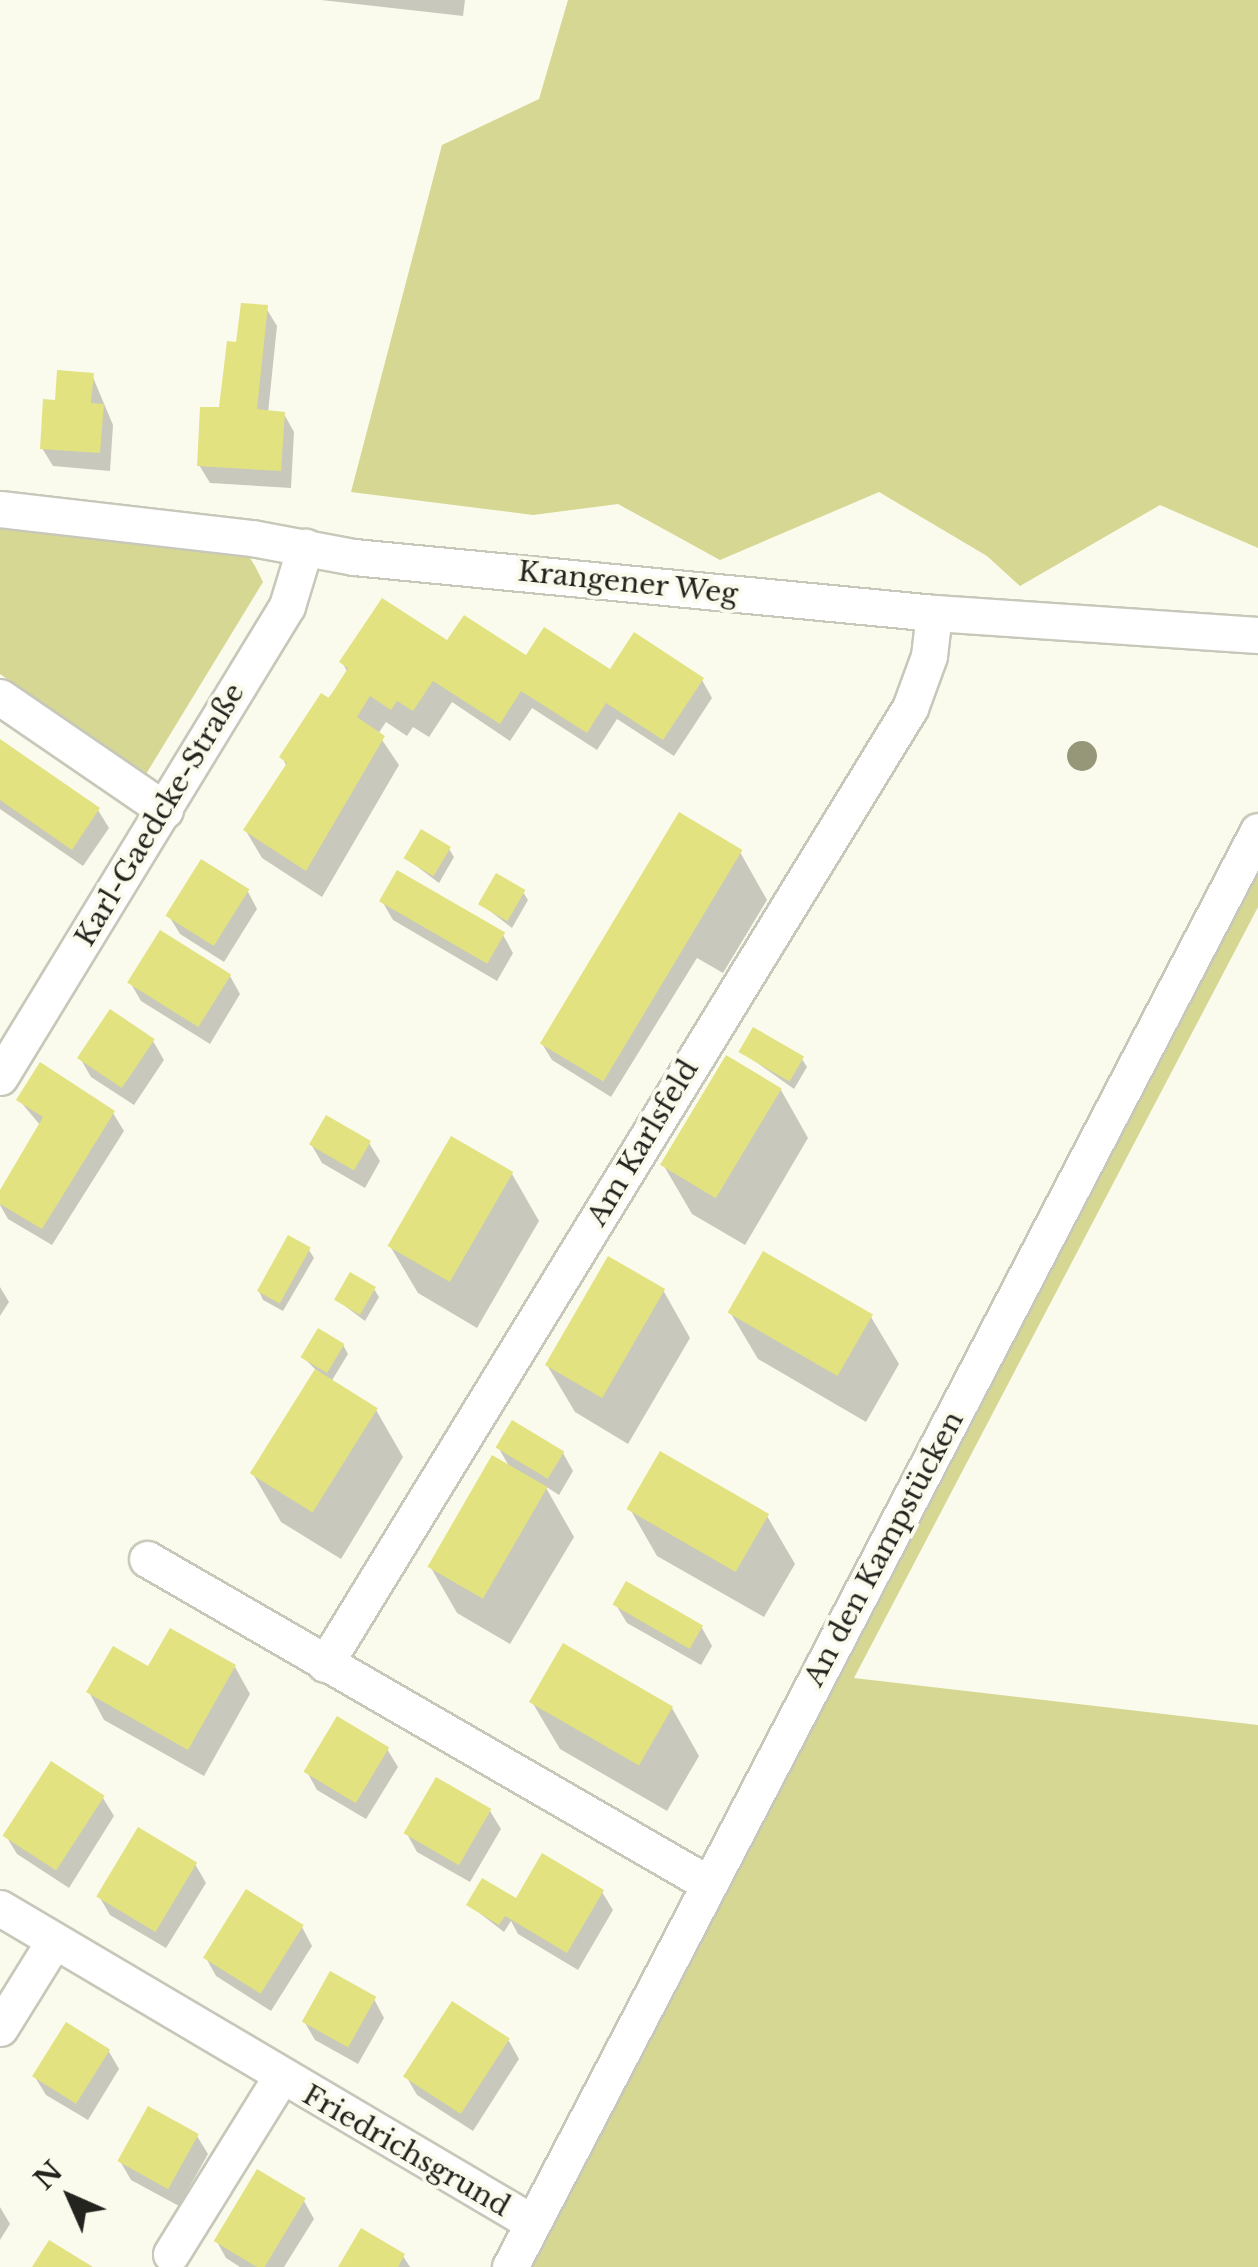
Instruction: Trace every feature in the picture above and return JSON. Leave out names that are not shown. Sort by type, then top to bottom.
[{"type":"street","name":"Krangener Weg","points":[[0,509],[305,547],[934,613],[1258,635]]},
{"type":"street","name":"Karl-Gaedcke-Straße","points":[[0,1077],[287,606],[305,547]]},
{"type":"street","name":"Am Karlsfeld","points":[[325,1664],[910,708],[929,656],[934,613]]},
{"type":"street","points":[[0,697],[165,810]]},
{"type":"street","name":"An den Kampstücken","points":[[510,2267],[1258,830]]},
{"type":"street","points":[[148,1559],[709,1884]]},
{"type":"street","name":"Friedrichsgrund","points":[[0,1908],[280,2078],[533,2223]]},
{"type":"street","points":[[0,2028],[54,1940]]},
{"type":"street","name":"Friedrichsgrund","points":[[171,2254],[280,2078]]},
{"type":"green space","points":[[568,0],[1258,0],[1258,548],[1160,505],[1020,586],[987,556],[879,492],[720,560],[618,504],[533,515],[351,492],[442,145],[539,99]]},
{"type":"green space","points":[[0,528],[248,555],[255,566],[263,582],[146,774],[0,674]]},
{"type":"green space","points":[[1258,869],[1258,907],[854,1678],[1258,1725],[1258,2267],[526,2267]]},
{"type":"building","points":[[241,303],[268,305],[257,409],[285,412],[281,471],[197,466],[200,407],[219,407],[227,341],[236,342]]},
{"type":"building","points":[[57,370],[94,373],[91,403],[104,404],[100,453],[40,449],[43,399],[55,400]]},
{"type":"building","points":[[382,598],[447,640],[464,615],[526,655],[544,627],[610,669],[634,632],[704,678],[663,740],[606,703],[587,733],[521,691],[500,724],[433,681],[413,711],[397,701],[391,710],[370,696],[357,717],[385,736],[306,871],[243,830],[287,763],[279,757],[321,693],[329,698],[348,668],[339,662]]},
{"type":"building","points":[[0,739],[100,808],[72,850],[0,800]]},
{"type":"building","points":[[679,812],[742,850],[603,1082],[540,1043]]},
{"type":"building","points":[[421,829],[451,847],[433,876],[403,858]]},
{"type":"building","points":[[201,859],[249,889],[214,946],[165,916]]},
{"type":"building","points":[[397,870],[505,932],[487,964],[379,901]]},
{"type":"building","points":[[496,873],[525,890],[507,921],[478,904]]},
{"type":"building","points":[[160,930],[231,975],[198,1027],[127,983]]},
{"type":"building","points":[[110,1009],[155,1039],[122,1088],[77,1058]]},
{"type":"building","points":[[753,1027],[804,1056],[790,1082],[738,1052]]},
{"type":"building","points":[[726,1055],[782,1088],[716,1198],[660,1165]]},
{"type":"building","points":[[40,1062],[115,1111],[42,1229],[0,1204],[0,1190],[43,1117],[16,1100]]},
{"type":"building","points":[[326,1115],[371,1141],[354,1170],[309,1144]]},
{"type":"building","points":[[451,1136],[513,1172],[450,1282],[387,1246]]},
{"type":"building","points":[[288,1235],[311,1248],[280,1304],[257,1291]]},
{"type":"building","points":[[763,1251],[873,1314],[837,1376],[728,1312]]},
{"type":"building","points":[[608,1256],[665,1289],[602,1398],[545,1365]]},
{"type":"building","points":[[350,1272],[376,1287],[360,1315],[334,1300]]},
{"type":"building","points":[[318,1328],[345,1344],[327,1373],[300,1357]]},
{"type":"building","points":[[315,1369],[378,1408],[313,1513],[250,1473]]},
{"type":"building","points":[[512,1420],[564,1451],[548,1479],[496,1447]]},
{"type":"building","points":[[660,1451],[769,1514],[736,1572],[626,1509]]},
{"type":"building","points":[[492,1455],[547,1487],[483,1599],[428,1567]]},
{"type":"building","points":[[626,1581],[703,1626],[690,1649],[612,1604]]},
{"type":"building","points":[[170,1628],[236,1665],[188,1750],[86,1692],[113,1646],[148,1666]]},
{"type":"building","points":[[563,1643],[673,1706],[639,1765],[529,1702]]},
{"type":"building","points":[[337,1716],[389,1747],[356,1803],[304,1772]]},
{"type":"building","points":[[51,1761],[105,1796],[56,1870],[3,1836]]},
{"type":"building","points":[[436,1777],[491,1809],[459,1865],[404,1833]]},
{"type":"building","points":[[138,1827],[197,1863],[155,1932],[96,1896]]},
{"type":"building","points":[[542,1853],[604,1890],[567,1953],[505,1916],[499,1925],[466,1905],[482,1878],[516,1898]]},
{"type":"building","points":[[246,1889],[304,1925],[261,1994],[203,1958]]},
{"type":"building","points":[[330,1971],[376,1997],[348,2047],[302,2022]]},
{"type":"building","points":[[452,2001],[510,2039],[461,2114],[403,2076]]},
{"type":"building","points":[[66,2022],[110,2050],[76,2104],[32,2076]]},
{"type":"building","points":[[148,2106],[199,2134],[168,2189],[117,2161]]},
{"type":"building","points":[[257,2169],[306,2198],[265,2267],[257,2267],[214,2241]]},
{"type":"building","points":[[361,2228],[405,2254],[398,2267],[338,2267]]},
{"type":"building","points":[[49,2240],[93,2267],[32,2267]]}]
